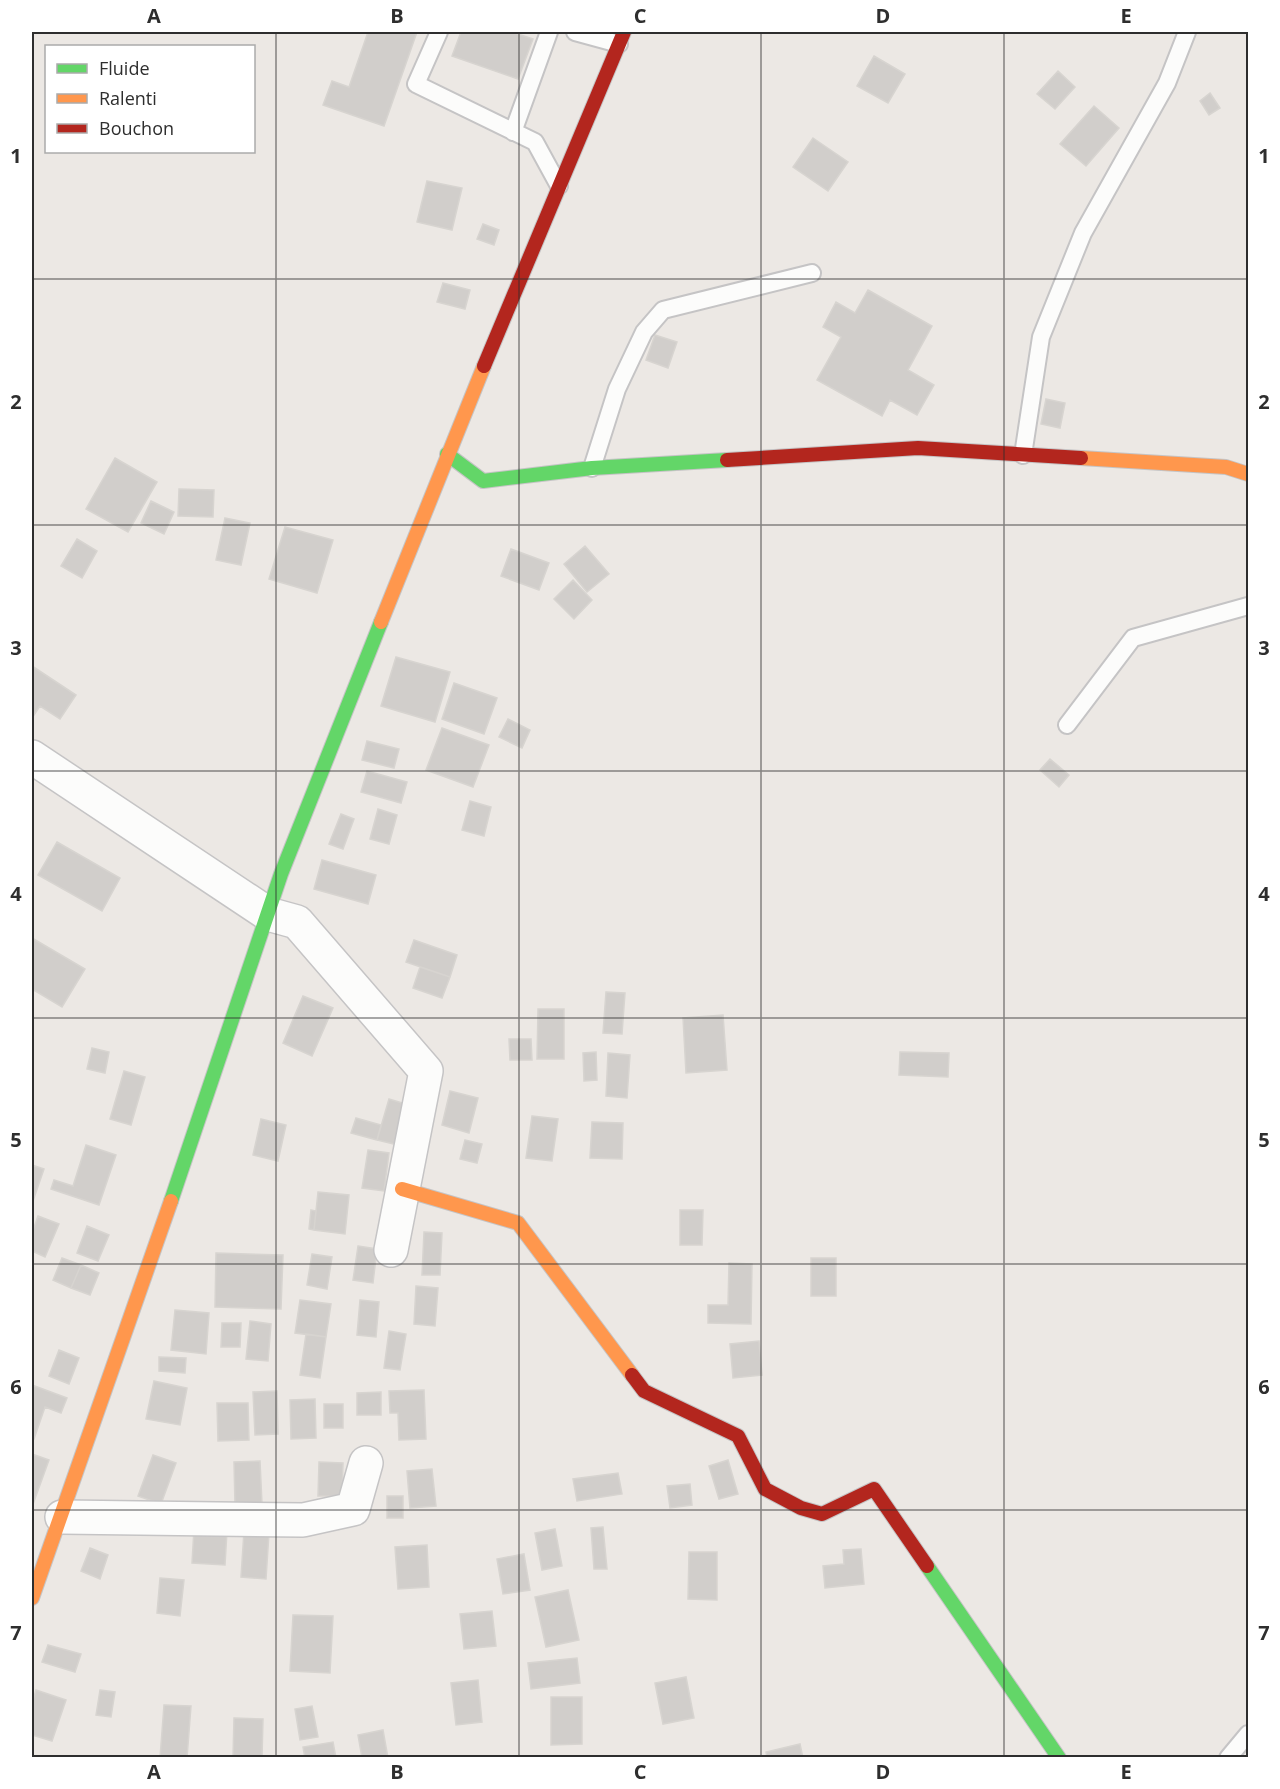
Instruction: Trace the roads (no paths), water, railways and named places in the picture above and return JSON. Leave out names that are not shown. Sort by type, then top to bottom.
[{"type":"street","points":[[32,1598],[62,1517],[281,874],[447,454],[621,38]]},
{"type":"street","points":[[447,454],[483,481],[592,468],[918,448],[1226,467],[1248,474]]},
{"type":"street","points":[[32,757],[268,914],[297,921],[426,1071],[391,1250]]},
{"type":"street","points":[[402,1189],[518,1223],[644,1391],[738,1436],[765,1489],[801,1508],[822,1514],[874,1489],[1059,1758]]},
{"type":"street","points":[[62,1517],[303,1520],[353,1509],[366,1463]]},
{"type":"lane","points":[[439,32],[416,84],[535,142],[559,186]]},
{"type":"lane","points":[[513,132],[549,32]]},
{"type":"lane","points":[[575,32],[621,38]]},
{"type":"lane","points":[[1023,455],[1041,337],[1083,233],[1167,83],[1187,32]]},
{"type":"lane","points":[[592,468],[617,389],[644,332],[663,310],[812,273]]},
{"type":"lane","points":[[1067,725],[1133,638],[1248,606]]},
{"type":"lane","points":[[1228,1758],[1248,1734]]}]
